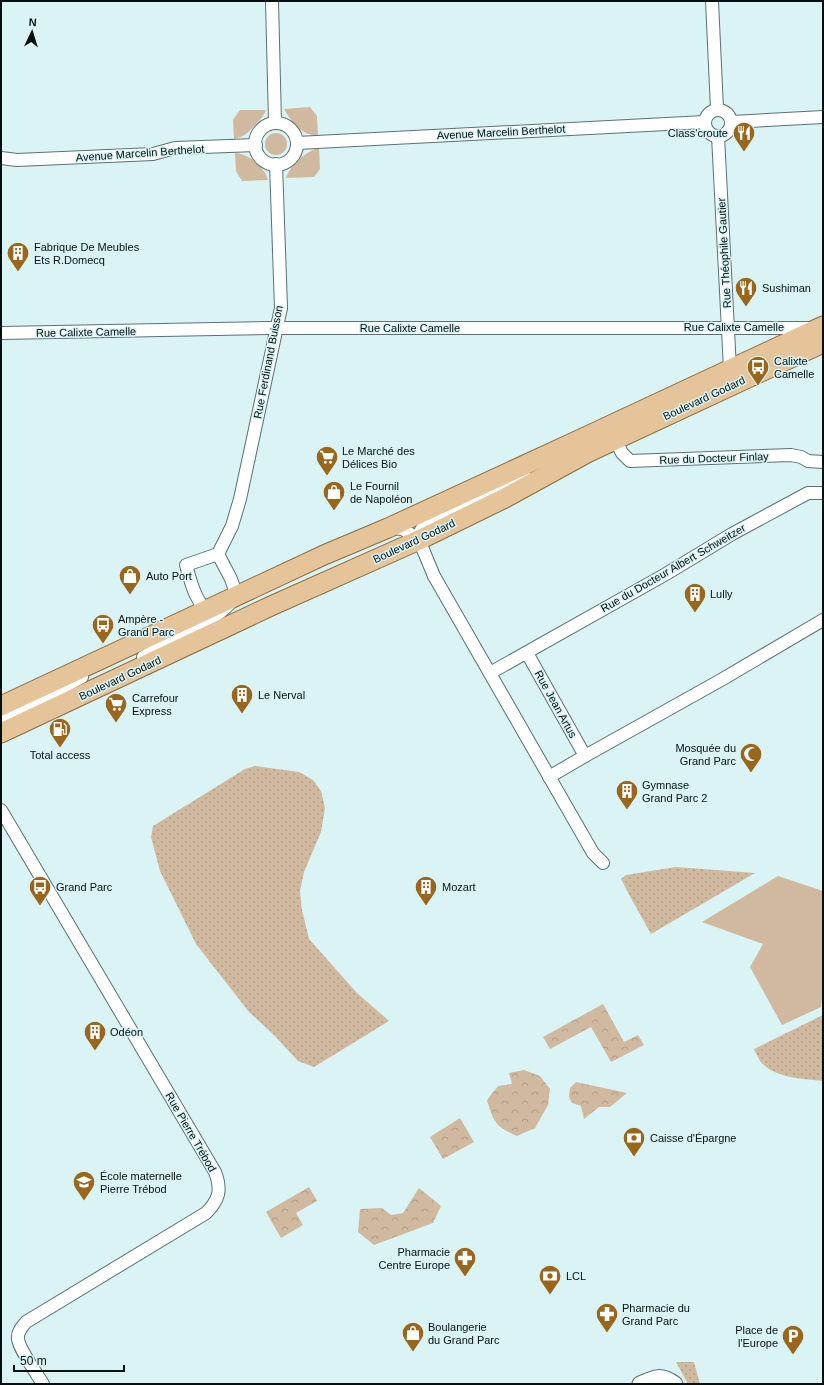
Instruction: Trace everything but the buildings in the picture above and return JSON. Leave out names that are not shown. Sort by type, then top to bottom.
[{"type":"main road","name":"Boulevard Godard","points":[[1,706],[105,656],[165,630],[212,613],[237,596],[324,555],[388,528],[730,370],[821,332]]},
{"type":"main road","name":"Boulevard Godard","points":[[1,733],[306,590],[419,540],[506,498],[587,452],[615,439],[821,332]]},
{"type":"street","points":[[272,1],[276,123]]},
{"type":"street","points":[[712,1],[717,110]]},
{"type":"street","points":[[714,110],[722,110],[729,114],[732,122],[732,126],[727,134],[718,136],[710,134],[705,126],[707,115],[714,110]]},
{"type":"street","points":[[732,122],[823,117]]},
{"type":"street","name":"Avenue Marcelin Berthelot","points":[[297,142],[705,122]]},
{"type":"street","points":[[276,123],[288,126],[296,136],[297,142],[294,155],[284,163],[276,164],[265,161],[257,151],[256,139],[259,132],[269,124],[276,123]]},
{"type":"street","name":"Rue Théophile Gautier","points":[[718,136],[730,370]]},
{"type":"street","name":"Avenue Marcelin Berthelot","points":[[1,158],[17,160],[122,156],[153,154],[175,148],[256,145]]},
{"type":"street","name":"Rue Ferdinand Buisson","points":[[218,554],[232,526],[240,499],[281,308],[276,164]]},
{"type":"street","name":"Rue Calixte Camelle","points":[[1,333],[277,328],[727,327],[821,332]]},
{"type":"street","points":[[581,439],[502,487],[425,524],[420,532],[419,540],[434,576],[593,853],[603,863]]},
{"type":"street","name":"Rue du Docteur Finlay","points":[[615,439],[622,453],[630,461],[791,454],[808,461],[823,462]]},
{"type":"street","name":"Rue du Docteur Albert Schweitzer","points":[[527,653],[666,574],[732,534],[787,504],[808,493],[823,492]]},
{"type":"street","points":[[388,528],[403,529],[419,540]]},
{"type":"street","points":[[237,596],[231,579],[218,554],[186,565],[196,596],[212,613],[251,616]]},
{"type":"street","points":[[60,705],[176,638],[207,623],[212,613]]},
{"type":"street","points":[[549,777],[721,680],[823,620]]},
{"type":"street","points":[[1,720],[26,708],[165,630]]},
{"type":"street","points":[[490,673],[527,653]]},
{"type":"street","name":"Rue Jean Artus","points":[[527,653],[585,756]]},
{"type":"street","name":"Rue Pierre Trébod","points":[[1,810],[215,1172],[218,1181],[218,1192],[214,1204],[206,1213],[26,1322],[20,1330],[18,1339],[22,1350],[43,1384]]},
{"type":"street","points":[[640,1384],[653,1378],[671,1381]]},
{"type":"green space","points":[[310,107],[317,116],[318,135],[310,134],[301,130],[291,120],[284,109]]},
{"type":"green space","points":[[240,110],[266,110],[263,117],[248,132],[241,137],[234,139],[233,120]]},
{"type":"green space","points":[[276,133],[284,136],[287,144],[284,152],[276,155],[268,152],[265,144],[268,136]]},
{"type":"green space","points":[[319,148],[320,169],[314,177],[286,178],[291,168],[299,159],[309,152]]},
{"type":"green space","points":[[235,153],[251,158],[263,170],[268,180],[242,181],[236,171]]},
{"type":"green space","points":[[255,766],[299,772],[313,780],[321,791],[325,808],[321,832],[304,872],[300,891],[302,910],[309,939],[357,993],[389,1021],[314,1067],[298,1061],[274,1035],[249,1012],[196,944],[160,871],[151,837],[153,826],[245,769]]},
{"type":"green space","points":[[676,867],[755,873],[651,934],[621,879],[626,875]]},
{"type":"green space","points":[[778,876],[823,891],[823,990],[821,1007],[782,1025],[750,967],[763,944],[702,922]]},
{"type":"green space","points":[[603,1004],[624,1042],[638,1035],[644,1045],[611,1062],[591,1027],[550,1049],[543,1037]]},
{"type":"green space","points":[[823,1015],[823,1081],[789,1077],[773,1071],[760,1061],[754,1049]]},
{"type":"green space","points":[[524,1070],[540,1076],[550,1089],[548,1105],[535,1128],[517,1136],[496,1123],[487,1100],[498,1086],[512,1084],[509,1073]]},
{"type":"green space","points":[[576,1082],[627,1093],[610,1107],[599,1107],[584,1119],[581,1106],[572,1103],[569,1097],[570,1088]]},
{"type":"green space","points":[[460,1118],[474,1142],[443,1159],[430,1137]]},
{"type":"green space","points":[[309,1187],[317,1201],[296,1213],[303,1225],[281,1238],[266,1212]]},
{"type":"green space","points":[[419,1188],[441,1206],[433,1223],[374,1245],[358,1232],[360,1209],[382,1208],[391,1215],[403,1213]]},
{"type":"green space","points":[[676,1362],[694,1362],[700,1384],[688,1384]]},
{"type":"place","name":"Class'croute","points":[[744,152]]},
{"type":"place","name":"Fabrique De Meubles Ets R.Domecq","points":[[18,272]]},
{"type":"place","name":"Sushiman","points":[[746,308]]},
{"type":"place","name":"Calixte Camelle","points":[[758,386]]},
{"type":"place","name":"Le Marché des Délices Bio","points":[[327,476]]},
{"type":"place","name":"Le Fournil de Napoléon","points":[[334,512]]},
{"type":"place","name":"Auto Port","points":[[130,596]]},
{"type":"place","name":"Lully","points":[[695,614]]},
{"type":"place","name":"Ampère - Grand Parc","points":[[103,644]]},
{"type":"place","name":"Le Nerval","points":[[242,714]]},
{"type":"place","name":"Carrefour Express","points":[[116,724]]},
{"type":"place","name":"Total access","points":[[60,748]]},
{"type":"place","name":"Mosquée du Grand Parc","points":[[751,774]]},
{"type":"place","name":"Gymnase Grand Parc 2","points":[[627,810]]},
{"type":"place","name":"Grand Parc","points":[[40,906]]},
{"type":"place","name":"Mozart","points":[[426,906]]},
{"type":"place","name":"Odéon","points":[[95,1052]]},
{"type":"place","name":"Caisse d'Épargne","points":[[634,1158]]},
{"type":"place","name":"École maternelle Pierre Trébod","points":[[84,1202]]},
{"type":"place","name":"Pharmacie Centre Europe","points":[[465,1278]]},
{"type":"place","name":"LCL","points":[[550,1296]]},
{"type":"place","name":"Pharmacie du Grand Parc","points":[[607,1334]]},
{"type":"place","name":"Boulangerie du Grand Parc","points":[[413,1352]]},
{"type":"place","name":"Place de l'Europe","points":[[793,1356]]}]
